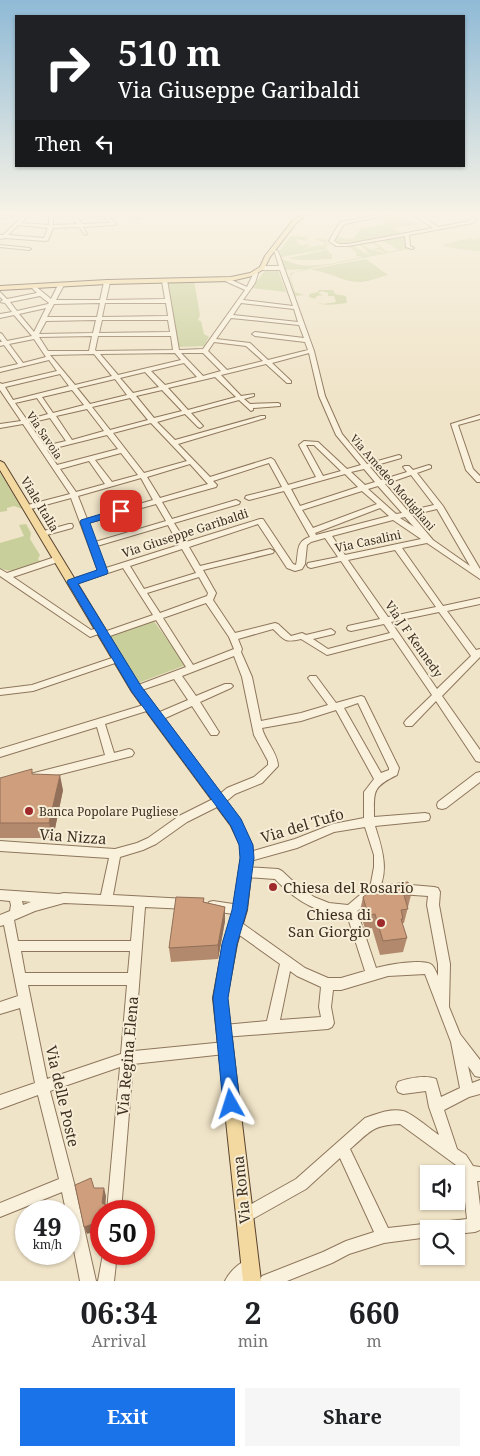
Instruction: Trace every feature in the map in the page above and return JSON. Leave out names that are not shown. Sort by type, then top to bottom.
[{"type":"main road","points":[[0,288],[107,282],[225,279],[248,275]]},
{"type":"main road","name":"Viale Italia","points":[[0,463],[58,559]]},
{"type":"main road","name":"Via Roma","points":[[58,559],[136,689],[236,823],[246,845],[247,858],[240,910],[230,944],[220,998],[250,1274]]},
{"type":"street","points":[[205,351],[256,275]]},
{"type":"street","name":"Via Amedeo Modigliani","points":[[283,275],[311,351],[322,396],[339,435],[364,467],[408,513],[430,540]]},
{"type":"street","points":[[225,279],[247,290]]},
{"type":"street","points":[[165,281],[176,351],[201,378]]},
{"type":"street","points":[[107,282],[94,352],[153,421],[211,482]]},
{"type":"street","points":[[35,336],[61,285]]},
{"type":"street","points":[[34,287],[50,304]]},
{"type":"street","points":[[0,294],[3,302],[16,313],[35,336],[143,476],[212,593],[211,598],[102,633],[90,634],[3,574]]},
{"type":"street","points":[[3,302],[40,294]]},
{"type":"street","points":[[0,316],[50,304],[103,301],[167,301]]},
{"type":"street","points":[[240,301],[295,308]]},
{"type":"street","points":[[248,344],[274,305]]},
{"type":"street","points":[[230,316],[301,324]]},
{"type":"street","points":[[44,319],[170,318]]},
{"type":"street","points":[[3,343],[35,336],[173,334]]},
{"type":"street","points":[[256,334],[306,340]]},
{"type":"street","points":[[0,335],[3,343],[22,365]]},
{"type":"street","points":[[214,340],[248,344],[290,382]]},
{"type":"street","points":[[0,370],[49,356],[94,352],[205,351],[225,372]]},
{"type":"street","points":[[0,426],[90,407],[311,351]]},
{"type":"street","points":[[11,402],[184,361]]},
{"type":"street","points":[[147,370],[200,426]]},
{"type":"street","points":[[0,386],[62,372]]},
{"type":"street","points":[[216,374],[250,407],[278,405]]},
{"type":"street","name":"Via Savoia","points":[[0,386],[74,495],[103,572]]},
{"type":"street","points":[[38,395],[70,442]]},
{"type":"street","points":[[43,449],[252,395]]},
{"type":"street","points":[[174,443],[263,417]]},
{"type":"street","points":[[480,418],[454,424],[470,470],[480,480]]},
{"type":"street","points":[[321,479],[305,452],[302,445],[304,443],[316,442],[394,517],[480,576]]},
{"type":"street","points":[[56,468],[123,450]]},
{"type":"street","points":[[249,498],[400,457]]},
{"type":"street","points":[[91,458],[110,485]]},
{"type":"street","points":[[84,522],[158,500],[271,460],[312,535]]},
{"type":"street","points":[[28,508],[191,462]]},
{"type":"street","points":[[298,509],[379,483],[410,470],[429,467]]},
{"type":"street","points":[[410,470],[439,506],[480,576]]},
{"type":"street","points":[[93,545],[236,502]]},
{"type":"street","points":[[312,535],[382,505]]},
{"type":"street","points":[[312,535],[326,535],[439,506]]},
{"type":"street","name":"Via Giuseppe Garibaldi","points":[[72,582],[260,521],[290,566],[295,568],[301,564],[304,544],[312,535]]},
{"type":"street","points":[[43,534],[69,526]]},
{"type":"street","name":"Via J F Kennedy","points":[[326,535],[438,694],[480,758]]},
{"type":"street","name":"Via Casalini","points":[[311,565],[430,540]]},
{"type":"street","points":[[396,546],[465,643],[478,654],[409,723]]},
{"type":"street","points":[[143,592],[270,550]]},
{"type":"street","points":[[3,574],[58,559]]},
{"type":"street","points":[[125,565],[191,668]]},
{"type":"street","points":[[208,599],[234,636],[237,652],[247,678],[257,725],[301,717],[361,699],[394,768],[393,772],[379,779],[369,792],[369,822],[379,855],[376,884],[371,893],[350,910],[341,911],[317,904],[293,890],[278,874],[245,872]]},
{"type":"street","points":[[351,628],[480,601]]},
{"type":"street","points":[[234,636],[275,626],[289,639],[302,636],[327,652],[396,634]]},
{"type":"street","points":[[305,638],[331,632]]},
{"type":"street","points":[[136,689],[237,652]]},
{"type":"street","points":[[0,692],[34,688],[118,659]]},
{"type":"street","points":[[176,674],[195,700],[214,732]]},
{"type":"street","points":[[313,678],[336,707],[379,779]]},
{"type":"street","points":[[158,717],[228,686]]},
{"type":"street","points":[[0,753],[150,706]]},
{"type":"street","points":[[100,722],[111,758]]},
{"type":"street","name":"Via Nizza","points":[[0,846],[115,854],[152,841],[183,819],[219,801],[231,791],[258,780],[273,766],[273,761],[262,745],[257,725]]},
{"type":"street","points":[[28,779],[129,753]]},
{"type":"street","points":[[442,805],[480,776]]},
{"type":"street","name":"Via del Tufo","points":[[247,858],[297,843],[333,828],[369,822],[425,817]]},
{"type":"street","points":[[106,900],[115,854]]},
{"type":"street","points":[[371,893],[405,889],[434,892],[433,905],[444,964],[443,1007]]},
{"type":"street","points":[[0,895],[212,906],[240,910]]},
{"type":"street","name":"Via delle Poste","points":[[14,895],[17,905],[8,918],[42,1086],[67,1183],[88,1281]]},
{"type":"street","points":[[8,918],[33,906],[64,898]]},
{"type":"street","name":"Via Regina Elena","points":[[115,1200],[140,902]]},
{"type":"street","points":[[350,910],[354,916],[372,974]]},
{"type":"street","points":[[235,925],[301,972],[327,984],[341,984],[388,970],[427,968],[430,971],[474,1089],[436,1107]]},
{"type":"street","points":[[14,946],[137,946]]},
{"type":"street","points":[[272,1027],[286,962]]},
{"type":"street","points":[[21,979],[134,979]]},
{"type":"street","points":[[224,1032],[328,1023],[326,1007],[327,984]]},
{"type":"street","points":[[0,1008],[25,1000]]},
{"type":"street","points":[[456,1038],[480,1071]]},
{"type":"street","points":[[0,1102],[127,1058],[225,1048]]},
{"type":"street","points":[[403,1087],[431,1084],[436,1107],[452,1153]]},
{"type":"street","points":[[244,1216],[301,1184],[370,1123],[384,1118],[402,1117],[461,1160],[474,1174],[475,1225],[465,1226]]},
{"type":"street","points":[[342,1147],[384,1236]]},
{"type":"street","points":[[0,1210],[67,1183]]},
{"type":"street","points":[[268,1281],[327,1258],[346,1248],[384,1236],[420,1231]]},
{"type":"street","points":[[106,1281],[108,1265]]},
{"type":"street","points":[[233,1281],[250,1274]]},
{"type":"green space","points":[[262,275],[280,275],[286,292],[252,288]]},
{"type":"green space","points":[[292,275],[290,276],[295,292],[304,295],[295,296],[289,276]]},
{"type":"green space","points":[[331,275],[388,275],[369,281],[349,281]]},
{"type":"green space","points":[[194,281],[200,315],[198,320],[201,321],[204,334],[209,337],[204,346],[179,347],[168,282]]},
{"type":"green space","points":[[318,290],[333,290],[335,294],[346,296],[347,303],[327,305],[320,304],[316,302],[323,304],[336,302],[334,296],[328,296],[328,293],[322,291],[318,293],[323,295],[317,296],[315,299],[309,297],[309,294],[318,292]]},
{"type":"green space","points":[[0,472],[22,509],[14,506],[7,508],[7,511],[0,512]]},
{"type":"green space","points":[[26,524],[31,533],[30,539],[40,555],[38,559],[40,561],[15,570],[0,568],[0,543],[24,536],[19,525]]},
{"type":"green space","points":[[153,620],[186,665],[138,683],[109,636]]},
{"type":"building","points":[[32,769],[32,774],[60,775],[49,823],[0,823],[0,778]]},
{"type":"building","name":"Chiesa di San Giorgio","points":[[408,882],[411,895],[404,895],[408,909],[401,910],[403,919],[401,919],[407,938],[383,941],[375,914],[368,915],[363,897],[377,886]]},
{"type":"building","points":[[176,897],[204,898],[203,902],[225,907],[218,945],[169,948]]},
{"type":"building","points":[[91,1178],[94,1188],[104,1188],[102,1200],[90,1200],[90,1225],[84,1227],[80,1200],[78,1200],[75,1185]]},
{"type":"place","name":"Banca Popolare Pugliese","points":[[29,811]]},
{"type":"place","name":"Chiesa del Rosario","points":[[273,887]]},
{"type":"place","name":"Chiesa di San Giorgio","points":[[381,923]]},
{"type":"route","points":[[121,511],[84,522],[103,572],[72,582],[136,689],[236,823],[246,845],[247,858],[240,910],[230,944],[220,998],[231,1104]]}]
